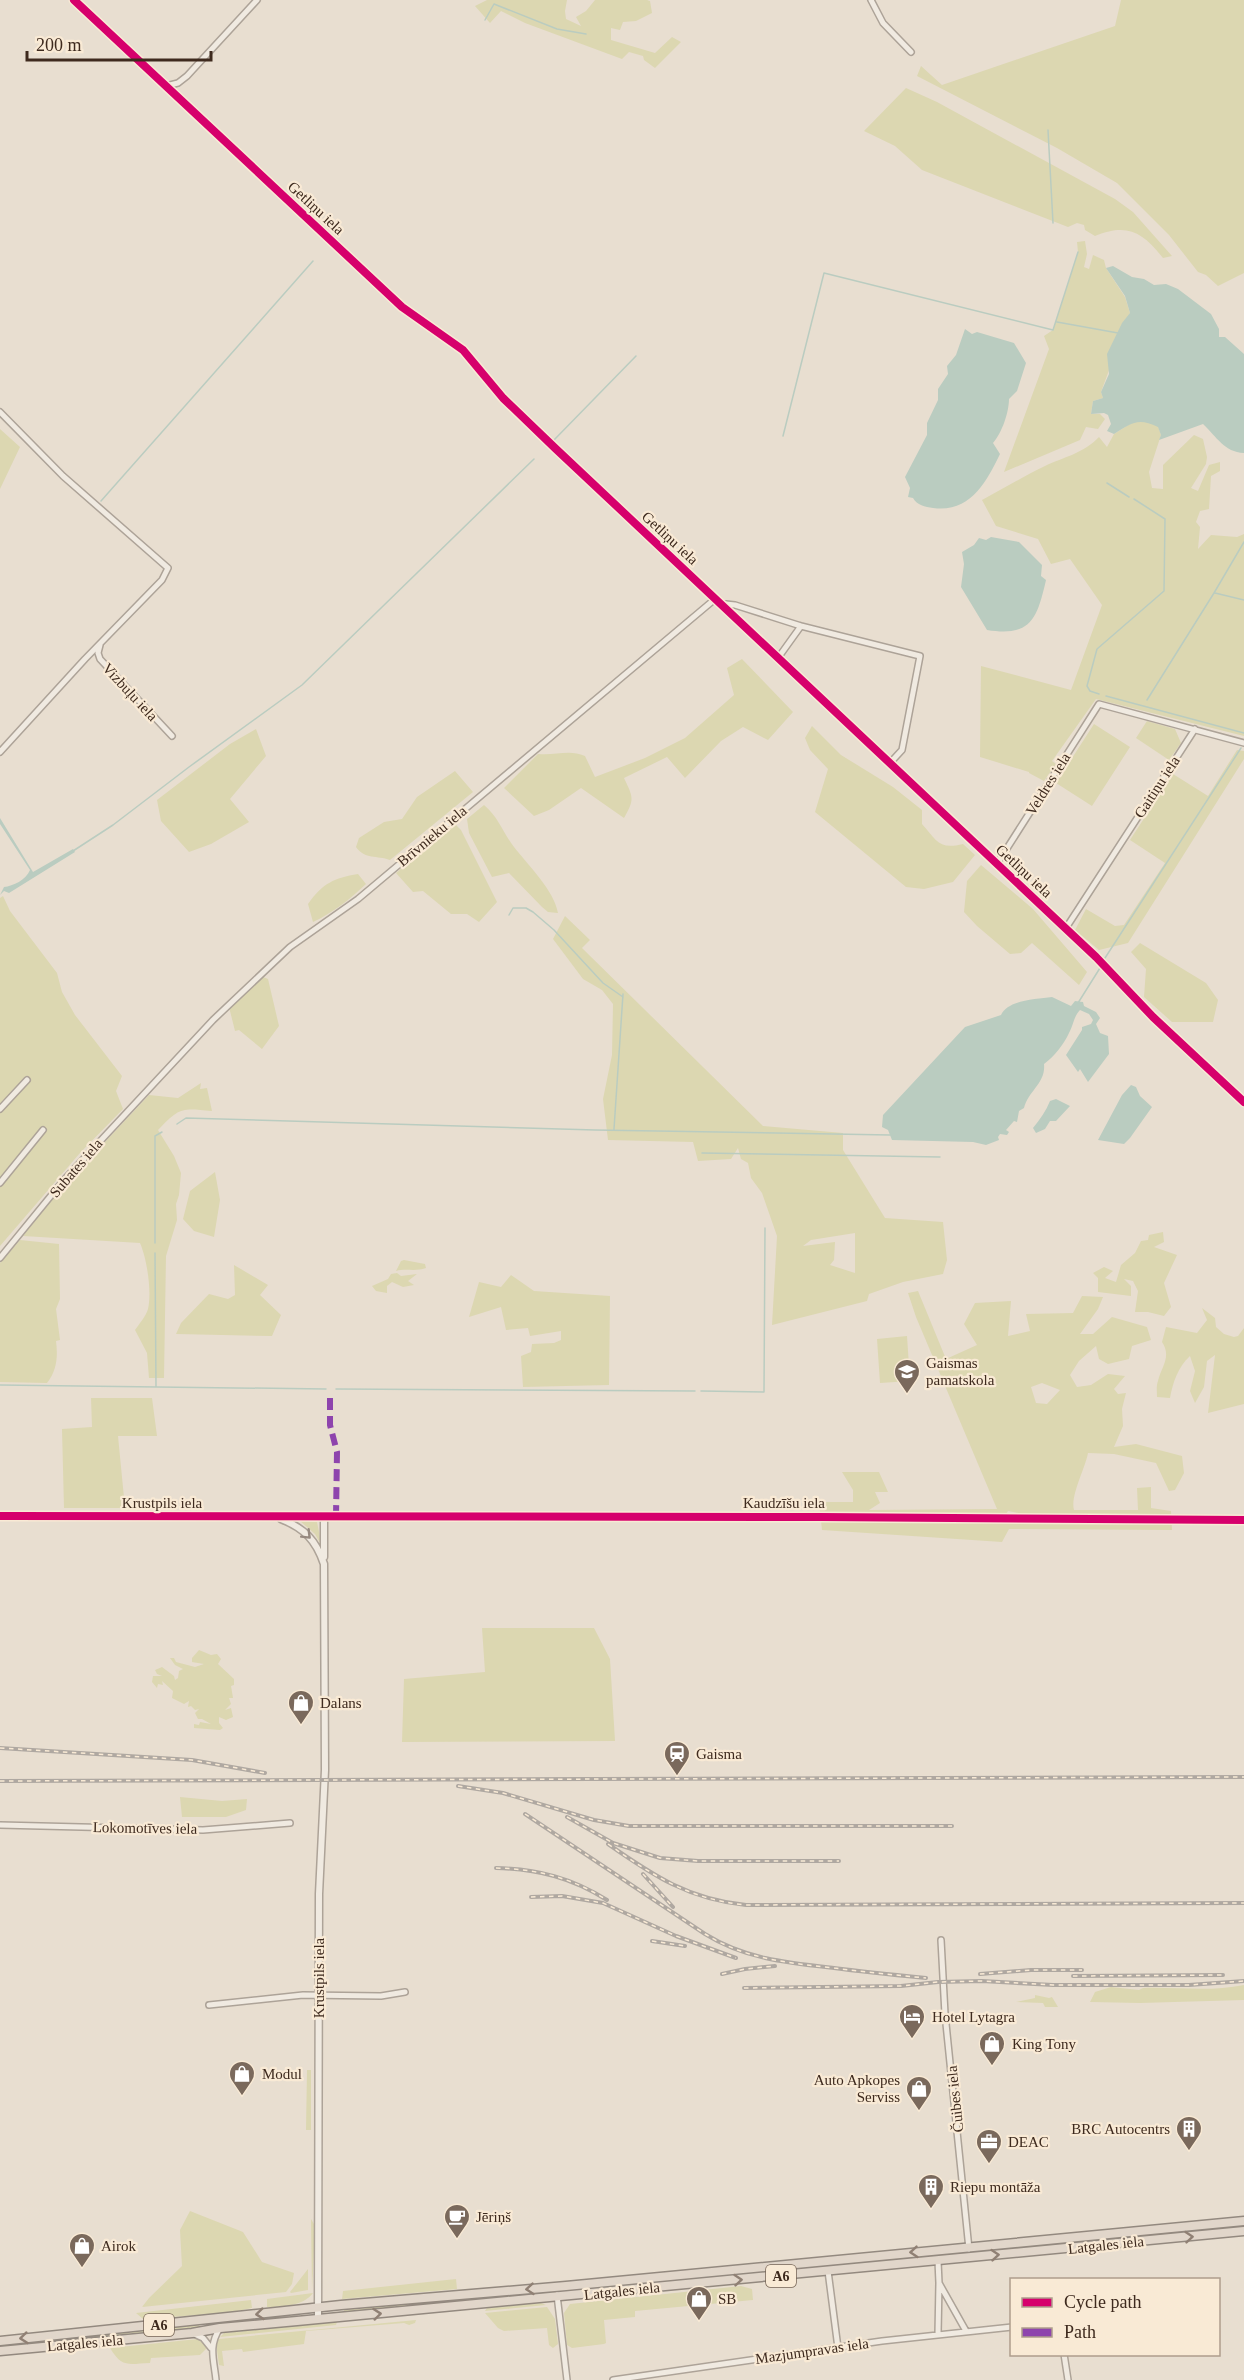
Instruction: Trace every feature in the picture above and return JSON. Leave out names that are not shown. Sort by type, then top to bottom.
[{"type":"highway","name":"Latgales iela","points":[[0,2340],[1244,2221]]},
{"type":"highway","name":"Latgales iela","points":[[0,2351],[1244,2231]]},
{"type":"street","name":"Getliņu iela","points":[[74,0],[402,307],[463,350],[521,416],[1066,928],[1171,1035],[1244,1102]]},
{"type":"street","points":[[166,86],[178,83],[187,76],[257,0]]},
{"type":"street","points":[[871,0],[883,23],[911,52]]},
{"type":"street","points":[[0,412],[63,476],[168,568],[162,580],[100,643],[0,752]]},
{"type":"street","name":"Brīvnieku iela","points":[[157,1081],[213,1020],[290,947],[358,899],[715,599]]},
{"type":"street","points":[[722,606],[735,605],[801,626],[920,656],[902,750],[890,763]]},
{"type":"street","points":[[778,658],[801,626]]},
{"type":"street","name":"Vizbuļu iela","points":[[100,643],[98,653],[100,660],[172,736]]},
{"type":"street","name":"Veldres iela","points":[[997,864],[1099,704],[1195,729]]},
{"type":"street","points":[[1195,729],[1244,743]]},
{"type":"street","name":"Gaitiņu iela","points":[[1066,928],[1195,729]]},
{"type":"street","points":[[0,1109],[27,1080]]},
{"type":"street","name":"Subates iela","points":[[0,1258],[63,1181],[157,1081]]},
{"type":"street","points":[[0,1183],[43,1130]]},
{"type":"street","name":"Krustpils iela","points":[[0,1516],[324,1517]]},
{"type":"street","name":"Krustpils iela","points":[[278,1517],[297,1525],[309,1535],[318,1547],[324,1564],[325,1782],[319,1894],[318,2319]]},
{"type":"street","points":[[324,1517],[324,1564]]},
{"type":"street","name":"Kaudzīšu iela","points":[[324,1517],[1244,1520]]},
{"type":"street","name":"Lokomotīves iela","points":[[0,1825],[203,1830],[290,1823]]},
{"type":"street","name":"Čuibes iela","points":[[940,1940],[945,2014],[970,2258]]},
{"type":"street","points":[[209,2005],[303,1995],[318,1997],[381,1996],[405,1992]]},
{"type":"street","points":[[938,2261],[938,2334]]},
{"type":"street","points":[[828,2271],[838,2348]]},
{"type":"street","points":[[939,2283],[950,2298],[966,2331]]},
{"type":"street","points":[[556,2286],[567,2380]]},
{"type":"street","name":"Mazjumpravas iela","points":[[613,2380],[938,2334],[1010,2327]]},
{"type":"street","points":[[216,2380],[211,2348],[220,2328]]},
{"type":"street","points":[[192,2333],[203,2338],[211,2348]]},
{"type":"street","points":[[1064,2356],[1068,2380]]},
{"type":"shaded area","points":[[487,0],[567,0],[566,19],[581,26],[576,17],[586,11],[595,0],[647,0],[650,1],[652,13],[636,21],[623,22],[620,30],[611,28],[611,40],[655,53],[672,37],[681,42],[655,68],[644,60],[643,56],[629,52],[622,59],[525,23],[501,11],[490,23],[475,6]]},
{"type":"shaded area","points":[[1121,0],[1244,0],[1244,273],[1218,286],[1206,275],[1198,272],[1169,235],[1117,183],[1057,148],[917,76],[921,66],[942,85],[1115,26]]},
{"type":"shaded area","points":[[906,88],[937,102],[1115,199],[1133,212],[1172,256],[1163,258],[1148,242],[1134,232],[1117,230],[1095,236],[1085,230],[1084,225],[1077,223],[1068,227],[922,170],[895,146],[864,131]]},
{"type":"shaded area","points":[[1085,241],[1087,254],[1084,267],[1089,269],[1093,255],[1104,260],[1106,268],[1125,297],[1130,313],[1101,392],[1103,398],[1093,401],[1091,414],[1100,414],[1105,419],[1098,429],[1086,427],[1080,440],[1004,472],[1049,349],[1044,336],[1053,330],[1078,252],[1077,242]]},
{"type":"shaded area","points":[[1113,266],[1132,277],[1144,279],[1154,285],[1166,284],[1178,289],[1211,314],[1219,329],[1219,337],[1225,337],[1244,354],[1244,453],[1226,447],[1203,424],[1159,440],[1161,435],[1158,427],[1151,424],[1135,423],[1114,434],[1107,431],[1111,424],[1108,415],[1091,414],[1093,401],[1103,398],[1101,392],[1109,374],[1107,354],[1122,323],[1130,313],[1125,296],[1106,268]]},
{"type":"shaded area","points":[[965,329],[972,334],[977,332],[1014,343],[1026,363],[1017,391],[1009,399],[1002,428],[993,443],[1000,454],[989,475],[967,501],[946,508],[927,507],[908,497],[910,488],[905,477],[927,435],[927,423],[938,400],[938,389],[948,374],[947,366],[956,355]]},
{"type":"shaded area","points":[[1133,422],[1148,422],[1158,426],[1161,435],[1149,472],[1152,488],[1163,489],[1163,465],[1194,435],[1203,439],[1207,457],[1206,464],[1191,488],[1198,491],[1209,465],[1220,462],[1220,471],[1211,476],[1209,509],[1200,511],[1196,522],[1200,527],[1198,549],[1211,535],[1237,537],[1244,534],[1244,736],[1096,699],[1052,761],[1056,764],[1044,781],[1029,772],[980,757],[981,666],[1071,690],[1102,605],[1070,559],[1051,564],[1038,539],[996,526],[982,500],[1037,470],[1080,451],[1099,437],[1107,447],[1114,434]]},
{"type":"shaded area","points":[[0,429],[20,447],[0,489]]},
{"type":"shaded area","points":[[991,537],[1019,542],[1042,565],[1041,576],[1046,580],[1035,615],[1023,628],[1014,631],[987,630],[961,587],[964,564],[962,552],[974,545],[979,538],[986,540]]},
{"type":"shaded area","points":[[742,659],[793,712],[768,740],[743,727],[721,741],[685,778],[667,757],[624,778],[632,798],[624,818],[581,788],[549,810],[534,816],[504,788],[538,754],[573,753],[585,756],[595,777],[645,758],[685,738],[734,695],[727,668]]},
{"type":"shaded area","points":[[1147,721],[1175,729],[1181,743],[1169,760],[1136,738]]},
{"type":"shaded area","points":[[1094,724],[1130,747],[1092,806],[1056,783]]},
{"type":"shaded area","points":[[812,726],[841,755],[893,787],[922,810],[922,824],[939,843],[949,846],[963,844],[975,855],[953,882],[924,889],[906,887],[815,812],[828,769],[810,750],[805,738]]},
{"type":"shaded area","points":[[256,729],[266,756],[230,799],[249,822],[211,844],[189,852],[161,821],[157,800],[230,744]]},
{"type":"shaded area","points":[[1237,750],[1244,751],[1244,759],[1128,943],[1099,950],[1075,930],[1086,909],[1115,926],[1124,925],[1165,863],[1130,840],[1173,774],[1208,796]]},
{"type":"shaded area","points":[[455,771],[473,792],[390,860],[367,856],[356,847],[359,838],[384,822],[402,819],[417,797]]},
{"type":"shaded area","points":[[484,805],[494,815],[514,847],[546,887],[556,904],[558,913],[548,912],[509,873],[492,877],[469,833],[467,819]]},
{"type":"shaded area","points":[[0,818],[33,872],[73,849],[75,852],[9,893],[4,891],[0,895],[4,887],[19,882],[30,870],[0,824]]},
{"type":"shaded area","points":[[455,824],[461,830],[497,902],[479,922],[467,914],[451,914],[423,891],[413,892],[396,873]]},
{"type":"shaded area","points":[[981,865],[1033,909],[1087,972],[1079,985],[1032,943],[1021,953],[1010,954],[964,912],[967,881]]},
{"type":"shaded area","points":[[358,874],[366,884],[341,905],[313,922],[308,904],[319,891],[342,877]]},
{"type":"shaded area","points":[[3,896],[10,911],[57,973],[62,992],[75,1015],[122,1076],[116,1091],[123,1109],[80,1153],[0,1246],[0,898]]},
{"type":"shaded area","points":[[565,916],[590,940],[582,948],[763,1126],[843,1133],[843,1150],[885,1218],[943,1222],[947,1260],[943,1274],[903,1282],[869,1294],[867,1301],[772,1325],[777,1236],[762,1193],[751,1178],[748,1163],[741,1159],[738,1148],[731,1159],[698,1161],[693,1142],[608,1140],[603,1099],[612,1055],[613,1004],[602,990],[583,979],[553,939]],"holes":[[[855,1233],[855,1273],[830,1265],[834,1260],[835,1242],[803,1246],[811,1240]]]},
{"type":"shaded area","points":[[1140,943],[1206,983],[1218,1000],[1213,1022],[1172,1022],[1144,997],[1146,969],[1131,952]]},
{"type":"shaded area","points":[[261,976],[268,979],[279,1026],[262,1049],[239,1030],[235,1031],[229,1007]]},
{"type":"shaded area","points":[[1052,997],[1071,1006],[1075,1001],[1083,1002],[1084,1006],[1096,1012],[1100,1018],[1096,1024],[1100,1033],[1108,1036],[1109,1054],[1088,1082],[1080,1069],[1078,1072],[1066,1055],[1082,1027],[1091,1024],[1093,1020],[1089,1014],[1080,1010],[1062,1046],[1044,1064],[1040,1082],[1024,1108],[1019,1111],[1017,1122],[1014,1121],[1006,1130],[1009,1132],[1007,1135],[1000,1134],[999,1140],[986,1145],[973,1142],[892,1140],[888,1130],[882,1127],[883,1115],[965,1027],[1001,1015],[1016,1003]]},
{"type":"shaded area","points":[[201,1083],[200,1089],[207,1088],[212,1111],[194,1109],[182,1111],[171,1117],[158,1130],[174,1156],[181,1173],[176,1204],[177,1220],[166,1256],[164,1378],[149,1378],[147,1353],[135,1330],[146,1314],[149,1302],[148,1276],[140,1243],[23,1236],[59,1191],[149,1095],[178,1098]]},
{"type":"shaded area","points":[[1131,1085],[1136,1087],[1140,1096],[1152,1107],[1124,1144],[1098,1140],[1122,1095]]},
{"type":"shaded area","points":[[1056,1099],[1070,1106],[1056,1121],[1050,1121],[1045,1129],[1036,1133],[1033,1128],[1050,1101]]},
{"type":"shaded area","points":[[215,1172],[220,1200],[214,1237],[194,1231],[183,1219],[190,1191]]},
{"type":"shaded area","points":[[1163,1232],[1164,1242],[1154,1247],[1177,1255],[1164,1283],[1171,1307],[1164,1316],[1135,1312],[1138,1291],[1133,1281],[1124,1279],[1131,1286],[1131,1296],[1098,1292],[1098,1278],[1093,1273],[1104,1267],[1113,1271],[1105,1278],[1116,1282],[1121,1265],[1135,1253],[1141,1241],[1148,1240],[1149,1235]]},
{"type":"shaded area","points":[[20,1240],[59,1244],[60,1299],[56,1309],[60,1340],[56,1341],[56,1363],[47,1383],[0,1382],[0,1263]]},
{"type":"shaded area","points":[[401,1261],[425,1264],[426,1268],[396,1271]]},
{"type":"shaded area","points":[[234,1265],[268,1285],[260,1295],[281,1315],[272,1336],[176,1334],[181,1323],[209,1294],[228,1299],[235,1295]]},
{"type":"shaded area","points":[[397,1273],[401,1276],[417,1274],[408,1281],[414,1285],[403,1287],[392,1282],[387,1286],[387,1293],[376,1291],[372,1286],[388,1279],[391,1274]]},
{"type":"shaded area","points":[[511,1275],[534,1291],[610,1296],[609,1385],[523,1387],[521,1356],[531,1352],[532,1344],[554,1343],[561,1340],[561,1331],[530,1336],[528,1328],[506,1330],[501,1307],[469,1317],[479,1282],[501,1287]]},
{"type":"shaded area","points":[[918,1291],[946,1359],[977,1345],[964,1324],[975,1303],[1011,1301],[1008,1336],[1030,1331],[1026,1314],[1073,1313],[1082,1296],[1103,1297],[1098,1309],[1080,1334],[1093,1334],[1112,1317],[1147,1327],[1151,1340],[1132,1346],[1129,1359],[1108,1364],[1099,1359],[1096,1346],[1079,1361],[1070,1375],[1077,1387],[1091,1385],[1108,1374],[1125,1376],[1114,1389],[1118,1394],[1126,1393],[1122,1409],[1123,1426],[1114,1447],[1136,1444],[1182,1456],[1184,1473],[1175,1490],[1169,1491],[1156,1463],[1114,1454],[1088,1453],[1073,1504],[1074,1510],[1138,1510],[1137,1488],[1151,1487],[1151,1508],[1171,1511],[1172,1530],[1009,1529],[1002,1542],[822,1530],[819,1502],[853,1502],[853,1490],[842,1472],[879,1472],[888,1492],[875,1492],[880,1503],[869,1510],[997,1509],[908,1293]],"holes":[[[1042,1383],[1060,1390],[1047,1404],[1036,1403],[1031,1387]],[[1008,1511],[1023,1514],[1025,1522],[1002,1520]]]},
{"type":"shaded area","points":[[1202,1308],[1215,1318],[1216,1327],[1224,1334],[1238,1336],[1244,1328],[1244,1404],[1208,1413],[1215,1355],[1207,1361],[1204,1387],[1195,1403],[1190,1391],[1195,1371],[1190,1356],[1177,1375],[1170,1398],[1157,1397],[1157,1383],[1166,1357],[1162,1342],[1166,1327],[1197,1333],[1207,1320]]},
{"type":"shaded area","points":[[907,1336],[910,1381],[880,1383],[877,1339]]},
{"type":"shaded area","points":[[91,1398],[152,1398],[157,1436],[118,1436],[125,1508],[64,1508],[62,1429],[92,1427]]},
{"type":"shaded area","points":[[300,1521],[317,1522],[320,1543],[315,1534]]},
{"type":"shaded area","points":[[482,1628],[594,1628],[610,1659],[615,1741],[402,1742],[404,1679],[485,1672]]},
{"type":"shaded area","points":[[199,1650],[211,1655],[217,1654],[221,1659],[218,1664],[234,1679],[234,1685],[231,1686],[233,1698],[229,1698],[231,1704],[225,1710],[231,1708],[233,1717],[226,1720],[219,1717],[219,1723],[223,1728],[220,1730],[194,1728],[194,1724],[199,1725],[200,1722],[211,1724],[198,1719],[195,1713],[199,1709],[188,1707],[189,1701],[184,1704],[172,1698],[173,1691],[162,1681],[163,1685],[158,1684],[157,1688],[152,1682],[153,1676],[162,1676],[155,1670],[162,1667],[174,1676],[175,1680],[178,1678],[179,1671],[183,1669],[175,1665],[170,1658],[195,1667],[204,1664],[192,1662],[192,1658]]},
{"type":"shaded area","points":[[180,1797],[222,1801],[247,1799],[246,1810],[226,1817],[182,1817]]},
{"type":"shaded area","points":[[1244,1985],[1244,2000],[1090,2002],[1095,1992],[1111,1987],[1139,1990],[1143,1988],[1219,1988]]},
{"type":"shaded area","points":[[1035,1995],[1052,1997],[1058,2007],[1045,2007],[1043,2003],[1016,2002],[1035,1998]]},
{"type":"shaded area","points":[[307,2070],[311,2070],[311,2130],[306,2130]]},
{"type":"shaded area","points":[[190,2211],[243,2232],[262,2262],[294,2273],[292,2284],[286,2292],[142,2307],[182,2266],[180,2230]]},
{"type":"shaded area","points":[[311,2219],[315,2231],[312,2290]]},
{"type":"shaded area","points":[[1244,2223],[1244,2227],[1211,2231],[984,2252],[984,2250]]},
{"type":"shaded area","points":[[889,2258],[890,2260],[568,2290],[568,2289]]},
{"type":"shaded area","points":[[308,2269],[308,2290],[291,2293],[290,2292]]},
{"type":"shaded area","points":[[456,2279],[457,2289],[342,2299],[343,2291]]},
{"type":"shaded area","points":[[741,2286],[752,2289],[753,2300],[635,2311],[635,2317],[604,2320],[606,2343],[604,2344],[572,2348],[567,2345],[564,2313],[570,2304]]},
{"type":"shaded area","points":[[541,2291],[543,2294],[344,2313],[344,2310]]},
{"type":"shaded area","points":[[313,2293],[298,2303],[267,2307],[267,2299]]},
{"type":"shaded area","points":[[251,2300],[252,2308],[227,2313],[143,2319],[136,2313]]},
{"type":"shaded area","points":[[541,2303],[546,2305],[485,2311],[487,2308]]},
{"type":"shaded area","points":[[547,2307],[555,2319],[558,2344],[553,2348],[549,2345],[547,2328],[504,2331],[498,2328],[485,2313]]},
{"type":"shaded area","points":[[416,2320],[415,2323],[409,2325],[404,2323],[306,2331],[304,2344],[243,2352],[242,2349],[222,2351],[224,2366],[219,2365],[216,2343],[219,2339]]},
{"type":"shaded area","points":[[337,2322],[336,2325],[220,2337],[224,2333]]},
{"type":"shaded area","points":[[199,2325],[200,2327],[0,2347],[0,2343]]},
{"type":"shaded area","points":[[198,2339],[205,2342],[208,2347],[200,2355],[151,2358],[150,2363],[122,2362],[110,2348]]},
{"type":"waterway","points":[[485,20],[494,4],[557,29],[586,34]]},
{"type":"waterway","points":[[1048,130],[1053,223]]},
{"type":"waterway","points":[[783,436],[824,273],[1053,330],[1078,252]]},
{"type":"waterway","points":[[101,501],[313,261]]},
{"type":"waterway","points":[[1057,322],[1118,333]]},
{"type":"waterway","points":[[554,440],[636,356]]},
{"type":"waterway","points":[[73,851],[113,825],[302,685],[534,459]]},
{"type":"waterway","points":[[1107,483],[1129,497]]},
{"type":"waterway","points":[[1099,694],[1090,691],[1087,686],[1097,649],[1164,591],[1165,519],[1134,499]]},
{"type":"waterway","points":[[1147,700],[1244,542]]},
{"type":"waterway","points":[[1215,593],[1244,600]]},
{"type":"waterway","points":[[1106,696],[1244,733]]},
{"type":"waterway","points":[[1105,958],[1241,748]]},
{"type":"waterway","points":[[509,915],[513,908],[526,908],[533,912],[554,930],[603,983],[623,997]]},
{"type":"waterway","points":[[1078,1003],[1100,968]]},
{"type":"waterway","points":[[614,1129],[623,994]]},
{"type":"waterway","points":[[177,1124],[186,1118],[595,1130],[890,1135]]},
{"type":"waterway","points":[[155,1243],[155,1136],[162,1132]]},
{"type":"waterway","points":[[702,1153],[940,1157]]},
{"type":"waterway","points":[[701,1391],[764,1392],[765,1228]]},
{"type":"waterway","points":[[155,1253],[156,1386]]},
{"type":"waterway","points":[[0,1385],[326,1389]]},
{"type":"waterway","points":[[336,1389],[695,1391]]},
{"type":"railway","points":[[0,1748],[192,1760],[265,1773]]},
{"type":"railway","points":[[0,1781],[1244,1777]]},
{"type":"railway","points":[[458,1786],[503,1793],[594,1820],[629,1826],[952,1826]]},
{"type":"railway","points":[[525,1814],[705,1934],[736,1949],[784,1962],[926,1978]]},
{"type":"railway","points":[[567,1817],[613,1843],[660,1858],[698,1861],[839,1861]]},
{"type":"railway","points":[[608,1844],[657,1876],[689,1892],[746,1905],[1244,1903]]},
{"type":"railway","points":[[496,1868],[526,1870],[568,1880],[607,1900]]},
{"type":"railway","points":[[643,1874],[673,1907]]},
{"type":"railway","points":[[531,1897],[562,1896],[603,1903],[676,1936],[736,1958]]},
{"type":"railway","points":[[652,1941],[685,1946]]},
{"type":"railway","points":[[722,1974],[775,1966]]},
{"type":"railway","points":[[980,1974],[1031,1970],[1082,1970]]},
{"type":"railway","points":[[1073,1976],[1223,1975]]},
{"type":"railway","points":[[744,1988],[901,1986],[982,1981],[1053,1985],[1189,1985],[1244,1981]]},
{"type":"marked path","points":[[330,1398],[330,1425],[337,1452],[336,1517]]},
{"type":"cycle path","points":[[74,0],[402,307],[463,350],[503,398],[1096,957],[1153,1017],[1244,1102]]},
{"type":"cycle path","points":[[0,1516],[1244,1520]]},
{"type":"place","name":"Gaismas pamatskola","points":[[907,1395]]},
{"type":"place","name":"Dalans","points":[[301,1726]]},
{"type":"place","name":"Gaisma","points":[[677,1777]]},
{"type":"place","name":"Hotel Lytagra","points":[[912,2040]]},
{"type":"place","name":"King Tony","points":[[992,2067]]},
{"type":"place","name":"Modul","points":[[242,2097]]},
{"type":"place","name":"Auto Apkopes Serviss","points":[[919,2112]]},
{"type":"place","name":"BRC Autocentrs","points":[[1189,2152]]},
{"type":"place","name":"DEAC","points":[[989,2165]]},
{"type":"place","name":"Riepu montāža","points":[[931,2210]]},
{"type":"place","name":"Jēriņš","points":[[457,2240]]},
{"type":"place","name":"Airok","points":[[82,2269]]},
{"type":"place","name":"SB","points":[[699,2322]]}]
